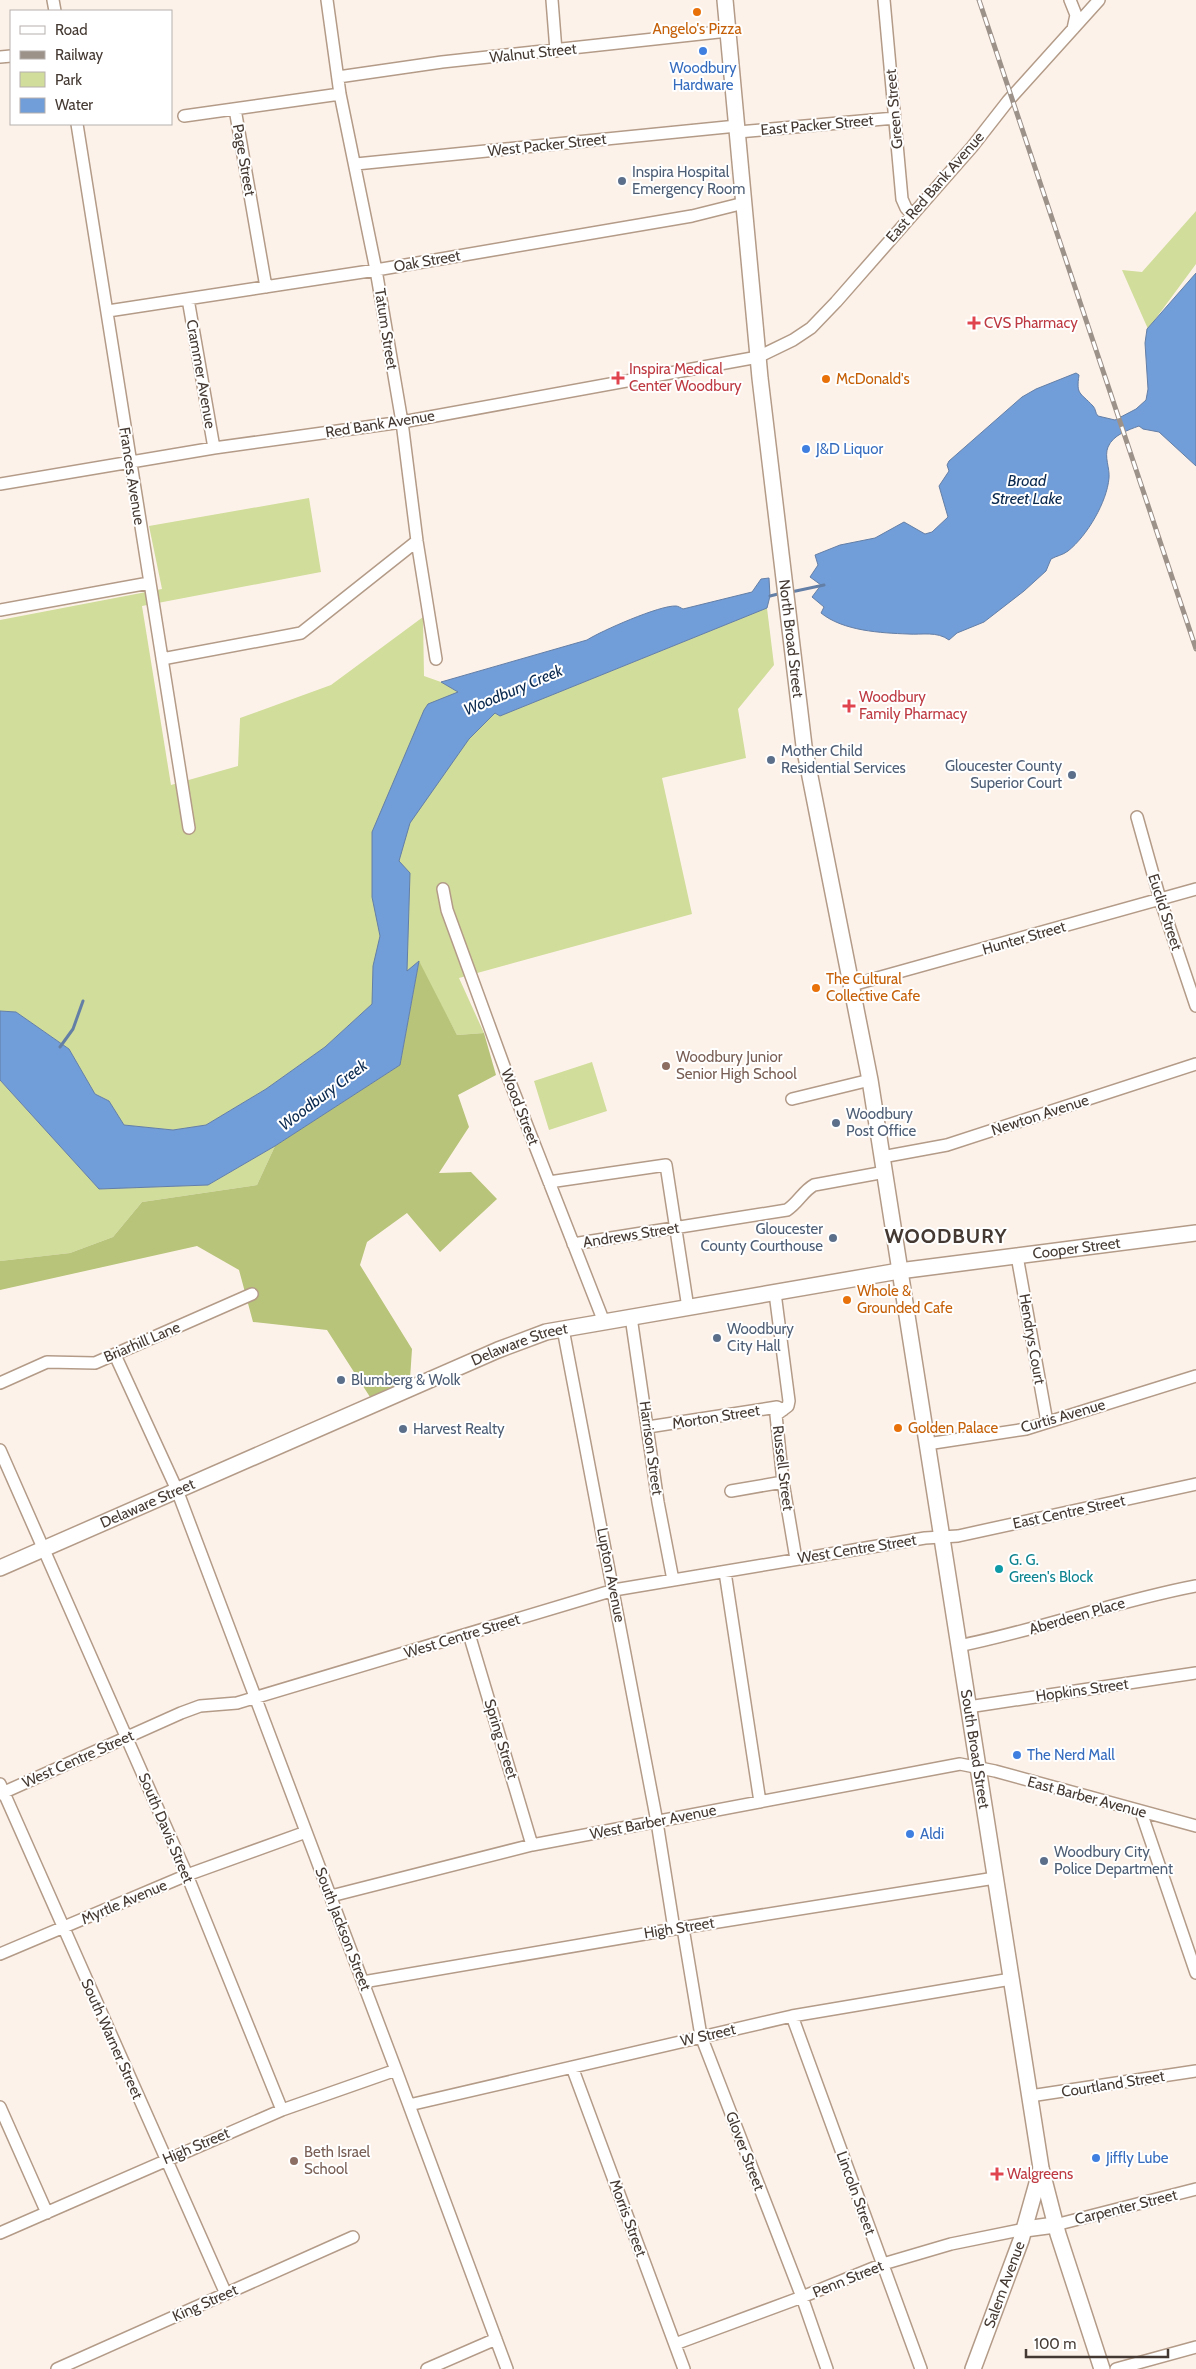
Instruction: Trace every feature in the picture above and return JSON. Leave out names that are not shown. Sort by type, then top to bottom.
[{"type":"main road","name":"North Broad Street","points":[[725,0],[758,357],[808,773],[870,1080],[899,1271]]},
{"type":"main road","name":"Cooper Street","points":[[899,1271],[1196,1233]]},
{"type":"main road","name":"Delaware Street","points":[[0,1568],[521,1340],[563,1329],[899,1271]]},
{"type":"main road","name":"South Broad Street","points":[[899,1271],[1041,2168],[1055,2225],[1102,2369]]},
{"type":"main road","points":[[1025,2229],[1041,2168]]},
{"type":"main road","name":"Salem Avenue","points":[[974,2369],[1025,2229],[1055,2225]]},
{"type":"street","name":"Tatum Street","points":[[326,0],[340,94],[356,164],[402,422],[417,541],[436,659]]},
{"type":"street","points":[[552,0],[556,51]]},
{"type":"street","name":"Green Street","points":[[884,0],[902,198],[906,208],[912,214]]},
{"type":"street","points":[[1070,0],[1076,15],[1073,29]]},
{"type":"street","name":"East Red Bank Avenue","points":[[758,357],[779,349],[810,328],[836,302],[972,147],[1008,101],[1098,0]]},
{"type":"street","name":"Walnut Street","points":[[338,77],[442,62],[728,31]]},
{"type":"street","name":"Page Street","points":[[266,287],[235,109],[340,94]]},
{"type":"street","points":[[184,116],[235,109]]},
{"type":"street","name":"East Packer Street","points":[[738,129],[895,118]]},
{"type":"street","name":"Frances Avenue","points":[[77,125],[108,311],[129,463],[189,828]]},
{"type":"street","name":"West Packer Street","points":[[356,164],[738,129]]},
{"type":"street","name":"Oak Street","points":[[108,311],[376,270],[692,216],[744,203]]},
{"type":"street","name":"Crammer Avenue","points":[[188,299],[214,448]]},
{"type":"street","name":"Red Bank Avenue","points":[[0,484],[214,448],[402,422],[758,357]]},
{"type":"street","points":[[162,659],[301,633],[417,541]]},
{"type":"street","points":[[0,610],[149,583]]},
{"type":"street","name":"Euclid Street","points":[[1137,817],[1160,899],[1196,1006]]},
{"type":"street","name":"Hunter Street","points":[[852,985],[1196,889]]},
{"type":"street","name":"Wood Street","points":[[443,890],[450,917],[549,1182],[604,1322]]},
{"type":"street","name":"Newton Avenue","points":[[882,1157],[947,1145],[1196,1064]]},
{"type":"street","points":[[792,1099],[870,1080]]},
{"type":"street","points":[[549,1182],[666,1165],[688,1308]]},
{"type":"street","name":"Andrews Street","points":[[573,1244],[787,1210],[794,1205],[808,1188],[814,1185],[885,1172]]},
{"type":"street","name":"Hendrys Court","points":[[1017,1256],[1047,1422]]},
{"type":"street","name":"Russell Street","points":[[775,1293],[789,1401],[788,1406],[776,1416],[783,1482],[796,1559]]},
{"type":"street","name":"Briarhill Lane","points":[[0,1383],[47,1362],[95,1363],[252,1294]]},
{"type":"street","name":"Harrison Street","points":[[631,1317],[673,1580]]},
{"type":"street","name":"Lupton Avenue","points":[[563,1329],[657,1822]]},
{"type":"street","name":"South Jackson Street","points":[[115,1355],[177,1490],[507,2369]]},
{"type":"street","name":"Curtis Avenue","points":[[926,1444],[1026,1429],[1196,1376]]},
{"type":"street","name":"Morton Street","points":[[648,1427],[777,1407],[783,1410]]},
{"type":"street","name":"South Davis Street","points":[[0,1450],[187,1875],[282,2110]]},
{"type":"street","points":[[731,1491],[783,1482]]},
{"type":"street","name":"East Centre Street","points":[[941,1537],[958,1536],[1196,1484]]},
{"type":"street","name":"West Centre Street","points":[[1,1790],[200,1706],[237,1703],[256,1698],[614,1590],[941,1537]]},
{"type":"street","points":[[725,1572],[760,1802]]},
{"type":"street","name":"Aberdeen Place","points":[[958,1646],[1013,1634],[1162,1592],[1196,1586]]},
{"type":"street","name":"Spring Street","points":[[469,1634],[532,1845]]},
{"type":"street","name":"Hopkins Street","points":[[968,1707],[1196,1673]]},
{"type":"street","name":"West Barber Avenue","points":[[331,1896],[532,1845],[960,1764],[978,1768]]},
{"type":"street","name":"East Barber Avenue","points":[[978,1768],[1196,1826]]},
{"type":"street","name":"South Warner Street","points":[[1,1790],[226,2294]]},
{"type":"street","points":[[1141,1812],[1196,1973]]},
{"type":"street","name":"Glover Street","points":[[657,1822],[701,2036],[802,2297],[827,2369]]},
{"type":"street","name":"Myrtle Avenue","points":[[0,1954],[187,1875],[306,1832]]},
{"type":"street","name":"High Street","points":[[363,1982],[678,1928],[995,1878]]},
{"type":"street","name":"W Street","points":[[409,2106],[792,2016],[1011,1980]]},
{"type":"street","name":"Lincoln Street","points":[[792,2016],[921,2369]]},
{"type":"street","name":"Morris Street","points":[[572,2067],[684,2369]]},
{"type":"street","name":"High Street","points":[[0,2233],[165,2159],[282,2110],[396,2070]]},
{"type":"street","name":"Courtland Street","points":[[1030,2096],[1196,2071]]},
{"type":"street","points":[[0,2107],[46,2213]]},
{"type":"street","name":"Carpenter Street","points":[[1055,2225],[1196,2189]]},
{"type":"street","name":"Penn Street","points":[[675,2344],[802,2297],[883,2264],[951,2244],[1025,2229]]},
{"type":"street","name":"King Street","points":[[57,2369],[353,2237]]},
{"type":"street","points":[[427,2369],[496,2338]]},
{"type":"street","points":[[1116,2369],[1196,2346]]},
{"type":"green space","points":[[1196,211],[1196,264],[1148,329],[1122,270],[1142,272]]},
{"type":"green space","points":[[309,498],[321,572],[142,606],[171,785],[238,766],[240,718],[331,685],[423,617],[424,676],[441,682],[500,716],[767,608],[774,665],[738,709],[746,758],[662,778],[692,914],[459,978],[484,1033],[457,1035],[418,962],[325,1047],[266,1089],[206,1125],[173,1130],[124,1125],[109,1101],[95,1094],[69,1049],[16,1012],[0,1011],[0,620],[162,589],[149,526]]},
{"type":"green space","points":[[419,961],[457,1035],[484,1033],[496,1075],[458,1095],[469,1127],[439,1173],[471,1172],[497,1199],[440,1252],[407,1213],[367,1242],[360,1265],[412,1349],[410,1379],[370,1397],[327,1330],[253,1322],[239,1270],[197,1246],[0,1290],[0,1261],[70,1253],[113,1237],[142,1202],[257,1185],[275,1146],[400,1065]]},
{"type":"green space","points":[[592,1062],[607,1111],[549,1130],[534,1081]]},
{"type":"green space","points":[[0,1080],[99,1189],[208,1185],[275,1146],[257,1185],[142,1202],[113,1237],[70,1253],[0,1261]]},
{"type":"water","name":"Broad Street Lake","points":[[1196,273],[1196,466],[1159,432],[1143,429],[1139,426],[1117,436],[1110,443],[1107,451],[1109,478],[1104,497],[1095,518],[1082,537],[1064,554],[1051,559],[1046,571],[984,622],[957,633],[949,640],[934,634],[897,634],[863,630],[840,624],[821,613],[824,607],[812,597],[821,585],[810,577],[818,565],[815,555],[840,545],[875,538],[904,522],[925,534],[932,532],[948,517],[939,486],[949,471],[947,465],[949,461],[1022,397],[1036,389],[1076,373],[1079,375],[1078,386],[1080,393],[1094,407],[1098,416],[1115,420],[1136,409],[1146,400],[1148,389],[1145,343],[1147,329]]},
{"type":"water","points":[[769,578],[770,596],[767,608],[500,716],[495,713],[469,739],[410,823],[399,861],[410,873],[407,971],[419,961],[400,1065],[275,1146],[208,1185],[99,1189],[0,1080],[0,1011],[16,1012],[69,1049],[95,1094],[109,1101],[124,1125],[173,1130],[206,1125],[266,1089],[325,1047],[372,1004],[373,966],[380,936],[372,897],[372,832],[424,710],[428,704],[458,692],[441,682],[587,640],[617,625],[657,610],[676,606],[683,609],[752,592],[761,579]]},
{"type":"waterway","name":"Woodbury Creek","points":[[791,592],[824,585]]},
{"type":"waterway","name":"Woodbury Creek","points":[[770,596],[782,593]]},
{"type":"waterway","points":[[60,1047],[73,1029],[83,1001]]},
{"type":"railway","points":[[979,0],[1196,649]]},
{"type":"place","name":"Angelo's Pizza","points":[[697,12]]},
{"type":"place","name":"Woodbury Hardware","points":[[703,51]]},
{"type":"place","name":"Inspira Hospital Emergency Room","points":[[622,181]]},
{"type":"place","name":"CVS Pharmacy","points":[[974,323]]},
{"type":"place","name":"Inspira Medical Center Woodbury","points":[[618,378]]},
{"type":"place","name":"McDonald's","points":[[826,379]]},
{"type":"place","name":"J&D Liquor","points":[[806,449]]},
{"type":"place","name":"Woodbury Family Pharmacy","points":[[849,706]]},
{"type":"place","name":"Mother Child Residential Services","points":[[771,760]]},
{"type":"place","name":"Gloucester County Superior Court","points":[[1072,775]]},
{"type":"place","name":"The Cultural Collective Cafe","points":[[816,988]]},
{"type":"place","name":"Woodbury Junior Senior High School","points":[[666,1066]]},
{"type":"place","name":"Woodbury Post Office","points":[[836,1123]]},
{"type":"place","name":"Gloucester County Courthouse","points":[[833,1238]]},
{"type":"place","name":"Whole & Grounded Cafe","points":[[847,1300]]},
{"type":"place","name":"Woodbury City Hall","points":[[717,1338]]},
{"type":"place","name":"Blumberg & Wolk","points":[[341,1380]]},
{"type":"place","name":"Golden Palace","points":[[898,1428]]},
{"type":"place","name":"Harvest Realty","points":[[403,1429]]},
{"type":"place","name":"G. G. Green's Block","points":[[999,1569]]},
{"type":"place","name":"The Nerd Mall","points":[[1017,1755]]},
{"type":"place","name":"Aldi","points":[[910,1834]]},
{"type":"place","name":"Woodbury City Police Department","points":[[1044,1861]]},
{"type":"place","name":"Jiffly Lube","points":[[1096,2158]]},
{"type":"place","name":"Beth Israel School","points":[[294,2161]]},
{"type":"place","name":"Walgreens","points":[[997,2174]]},
{"type":"district","name":"WOODBURY","points":[[946,1236]]}]
